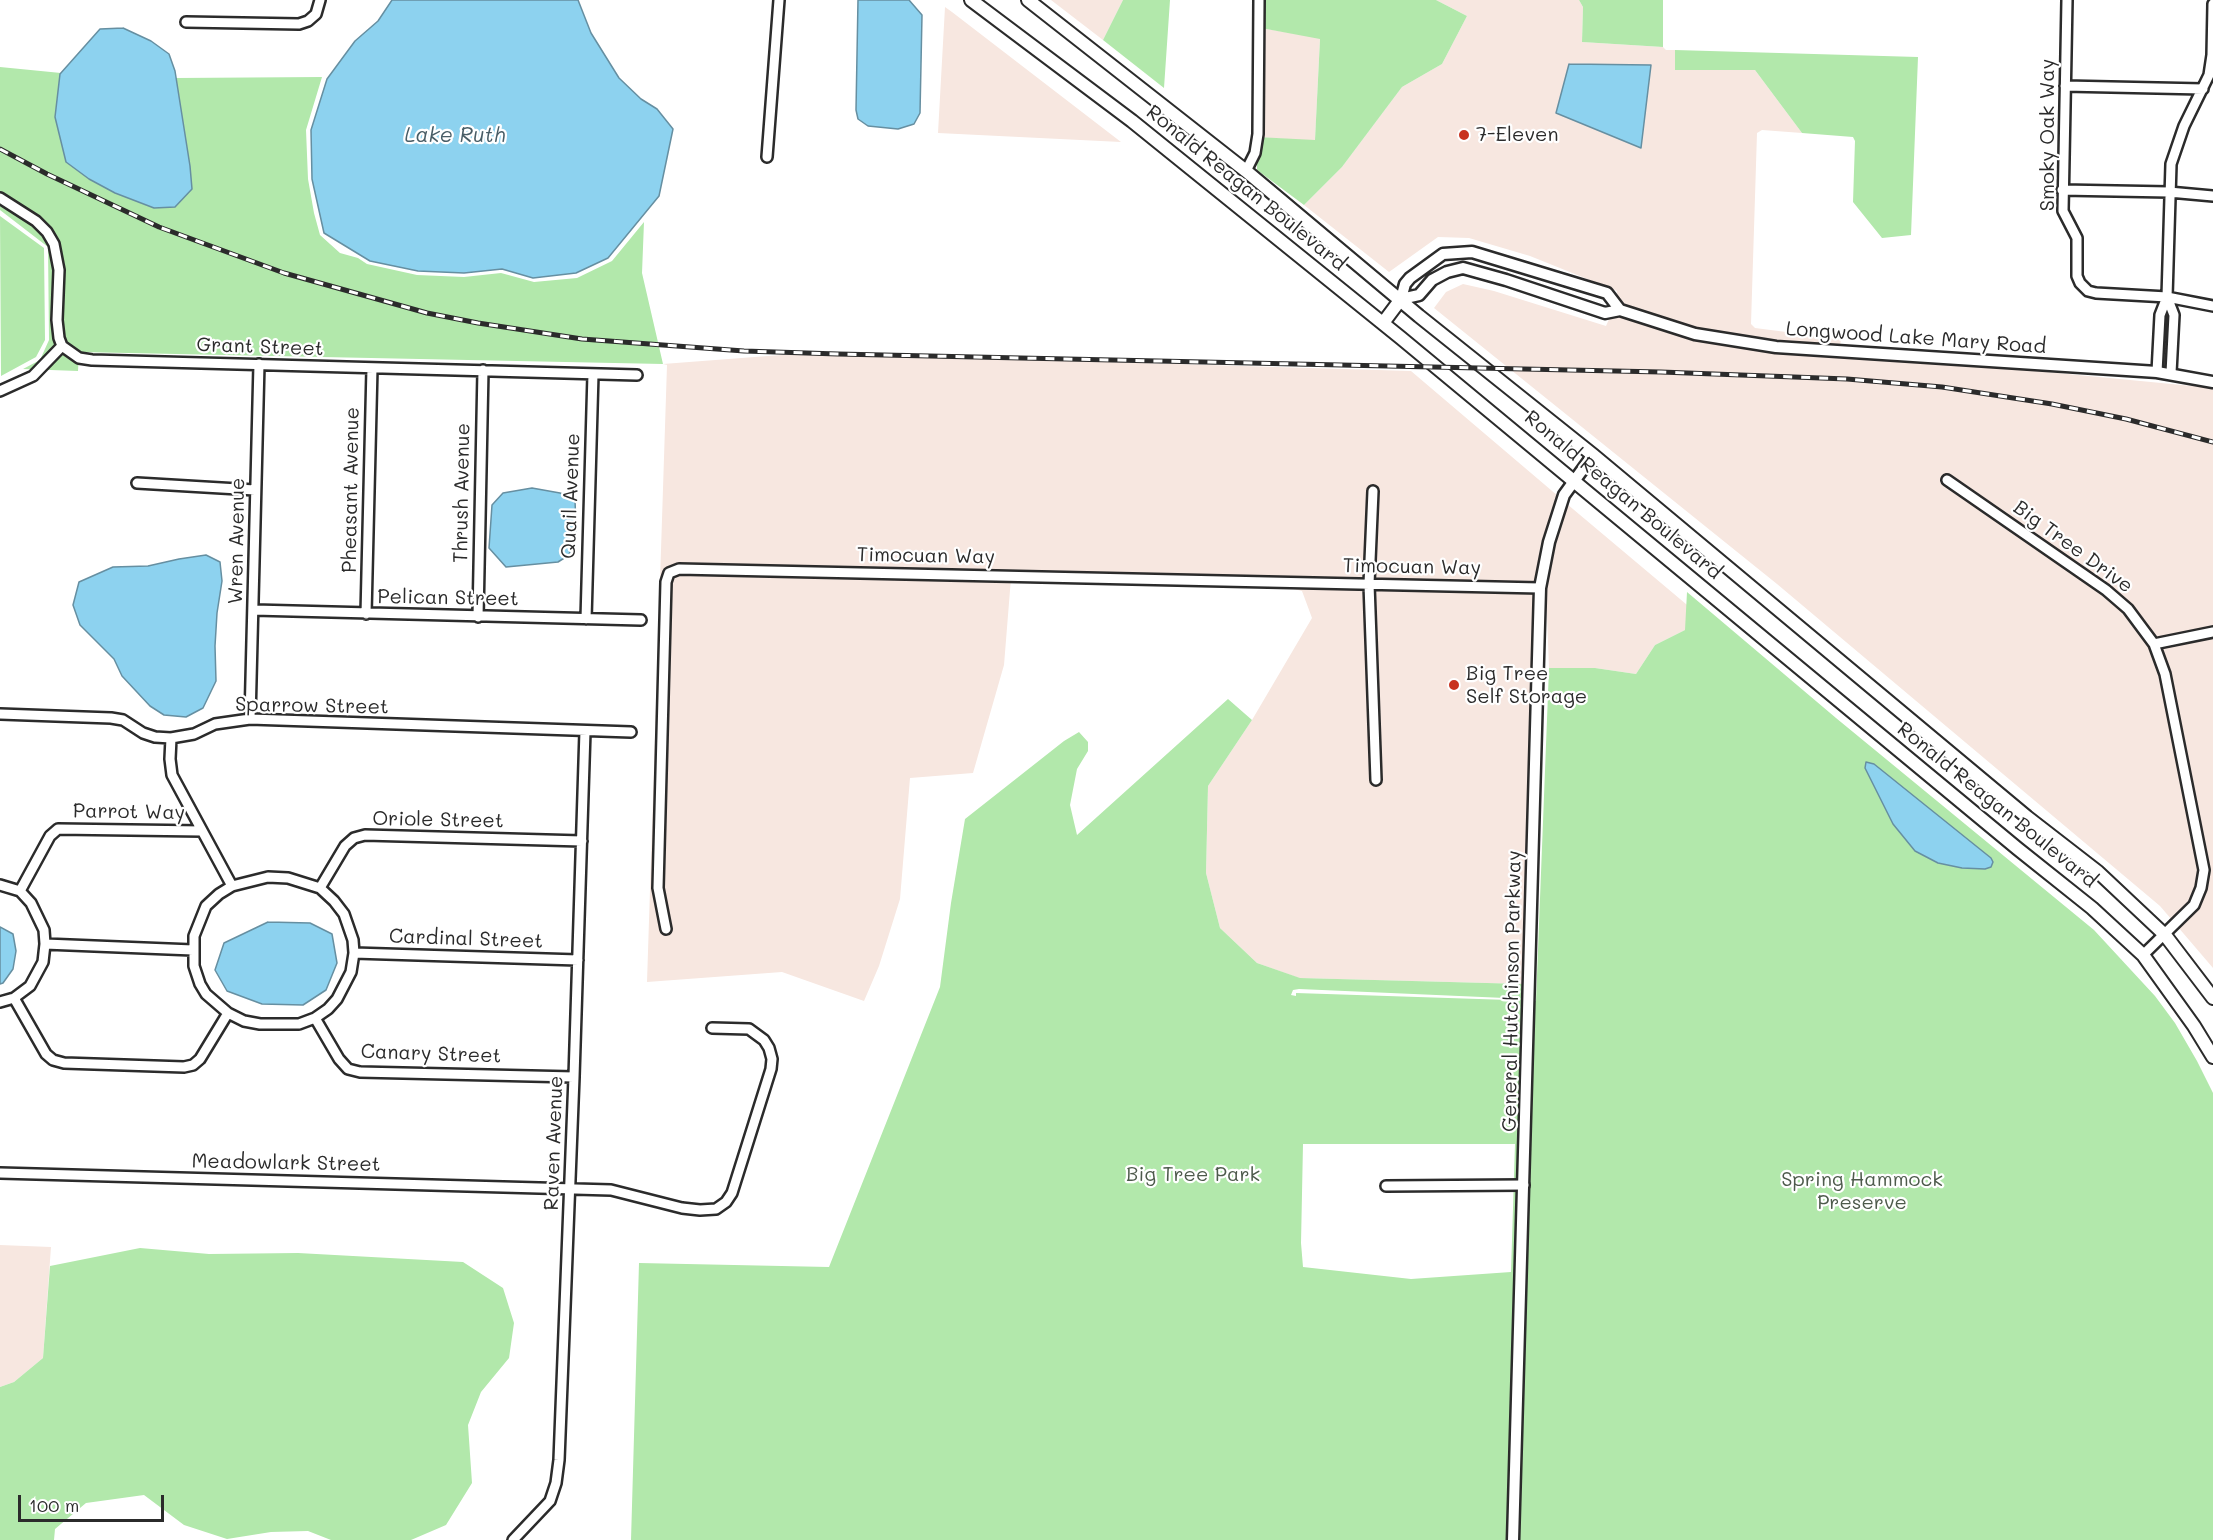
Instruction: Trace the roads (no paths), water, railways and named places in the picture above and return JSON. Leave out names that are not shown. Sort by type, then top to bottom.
[{"type":"main road","name":"Ronald Reagan Boulevard","points":[[1028,0],[1246,171],[1419,316],[1593,455],[2027,818],[2098,872],[2165,935],[2213,998]]},
{"type":"main road","name":"Ronald Reagan Boulevard","points":[[978,2],[1132,121],[1383,323],[2092,908],[2143,955],[2194,1026],[2213,1057]]},
{"type":"main road","points":[[1383,323],[1401,300]]},
{"type":"street","points":[[186,22],[299,24],[308,21],[316,14],[320,0]]},
{"type":"street","points":[[767,157],[779,0]]},
{"type":"street","points":[[1246,171],[1255,153],[1258,134],[1259,0]]},
{"type":"street","name":"Smoky Oak Way","points":[[2067,0],[2062,190],[2063,211],[2077,238],[2077,276],[2088,291],[2167,297]]},
{"type":"street","points":[[2157,372],[2162,307],[2167,297],[2171,164],[2176,143],[2209,75],[2212,55],[2213,4]]},
{"type":"street","points":[[2065,86],[2203,90]]},
{"type":"street","points":[[2062,190],[2169,192],[2213,196]]},
{"type":"street","points":[[0,198],[36,221],[54,244],[59,270],[57,320],[62,346],[33,376],[0,391]]},
{"type":"street","name":"Longwood Lake Mary Road","points":[[1620,310],[1607,293],[1472,252],[1443,254],[1410,278],[1405,284],[1401,300],[1419,296],[1432,280],[1447,272],[1463,268],[1605,313],[1620,310],[1695,334],[1776,347],[2171,373],[2213,382]]},
{"type":"street","points":[[2167,297],[2213,306]]},
{"type":"street","points":[[2167,297],[2173,309],[2171,373]]},
{"type":"street","points":[[2160,326],[2173,327]]},
{"type":"street","name":"Grant Street","points":[[62,346],[79,358],[92,360],[637,375]]},
{"type":"street","name":"Wren Avenue","points":[[250,719],[259,364]]},
{"type":"street","name":"Pheasant Avenue","points":[[366,614],[372,368]]},
{"type":"street","name":"Thrush Avenue","points":[[478,616],[483,370]]},
{"type":"street","name":"Quail Avenue","points":[[586,619],[593,374]]},
{"type":"street","name":"General Hutchinson Parkway","points":[[1513,1540],[1540,588],[1549,542],[1564,495],[1593,455]]},
{"type":"street","name":"Big Tree Drive","points":[[1947,480],[2106,590],[2128,609],[2154,644],[2165,674],[2209,870],[2194,904],[2143,955]]},
{"type":"street","points":[[137,483],[255,490]]},
{"type":"street","points":[[1373,491],[1369,584],[1376,780]]},
{"type":"street","name":"Timocuan Way","points":[[666,929],[658,888],[666,582],[669,573],[679,569],[1540,588]]},
{"type":"street","name":"Pelican Street","points":[[254,610],[641,620]]},
{"type":"street","points":[[2154,644],[2213,632]]},
{"type":"street","name":"Sparrow Street","points":[[0,714],[111,718],[123,720],[143,733],[155,737],[171,738],[194,734],[215,724],[250,719],[631,732]]},
{"type":"street","name":"Raven Avenue","points":[[513,1540],[550,1501],[556,1483],[559,1460],[585,731]]},
{"type":"street","points":[[171,738],[172,775],[232,886]]},
{"type":"street","name":"Parrot Way","points":[[20,891],[50,836],[58,829],[202,831]]},
{"type":"street","name":"Oriole Street","points":[[320,888],[345,846],[354,838],[365,836],[582,841]]},
{"type":"street","points":[[278,878],[302,881],[320,888],[334,901],[344,914],[353,940],[354,953],[351,972],[345,987],[328,1009],[315,1018],[299,1024],[260,1024],[244,1021],[228,1013],[206,994],[194,966],[194,936],[206,906],[232,886],[251,880],[278,878]]},
{"type":"street","points":[[0,885],[20,891],[32,903],[44,930],[45,944],[43,962],[30,986],[14,998],[0,1002]]},
{"type":"street","points":[[45,944],[193,950]]},
{"type":"street","name":"Cardinal Street","points":[[354,953],[578,960]]},
{"type":"street","points":[[14,998],[46,1054],[53,1060],[64,1063],[184,1067],[193,1065],[200,1059],[228,1013]]},
{"type":"street","name":"Canary Street","points":[[315,1018],[339,1059],[348,1069],[360,1072],[574,1077]]},
{"type":"street","name":"Meadowlark Street","points":[[0,1173],[570,1188],[626,1192],[682,1208],[716,1209],[726,1202],[736,1181],[771,1069],[772,1059],[764,1040],[749,1029],[712,1028]]},
{"type":"street","points":[[1386,1186],[1524,1185]]},
{"type":"water","name":"Lake Ruth","points":[[392,0],[578,0],[591,33],[619,78],[641,99],[657,109],[673,129],[659,196],[608,258],[576,273],[533,278],[502,269],[464,273],[418,271],[370,261],[324,233],[312,179],[311,130],[327,79],[355,41],[378,21]]},
{"type":"water","points":[[858,0],[909,0],[922,15],[920,113],[914,124],[898,129],[868,126],[858,119],[856,110]]},
{"type":"water","points":[[123,28],[151,41],[169,54],[175,71],[192,189],[175,207],[154,208],[115,193],[89,179],[66,162],[55,117],[60,74],[100,29]]},
{"type":"water","points":[[1569,64],[1651,65],[1641,148],[1556,113]]},
{"type":"water","points":[[532,488],[560,493],[575,499],[576,530],[569,555],[558,562],[506,567],[489,548],[492,505],[503,493]]},
{"type":"water","points":[[206,555],[220,562],[222,581],[215,646],[216,681],[203,708],[186,717],[164,715],[150,706],[122,676],[114,659],[80,625],[73,605],[79,582],[113,567],[148,566]]},
{"type":"water","points":[[1866,762],[1874,764],[1991,858],[1993,862],[1991,867],[1962,868],[1938,863],[1915,851],[1893,824],[1865,768]]},
{"type":"water","points":[[268,922],[310,923],[332,934],[337,963],[326,990],[303,1005],[262,1004],[227,991],[215,970],[224,943]]},
{"type":"water","points":[[0,927],[13,934],[16,951],[13,969],[0,984]]},
{"type":"railway","points":[[0,149],[159,227],[284,273],[427,313],[582,339],[744,351],[838,354],[1661,372],[1847,379],[1942,387],[2052,404],[2126,419],[2213,442]]},
{"type":"place","name":"7-Eleven","points":[[1464,135]]},
{"type":"place","name":"Big Tree Self Storage","points":[[1454,685]]},
{"type":"park label","name":"Big Tree Park","points":[[1193,1175]]},
{"type":"park label","name":"Spring Hammock Preserve","points":[[1862,1192]]}]
